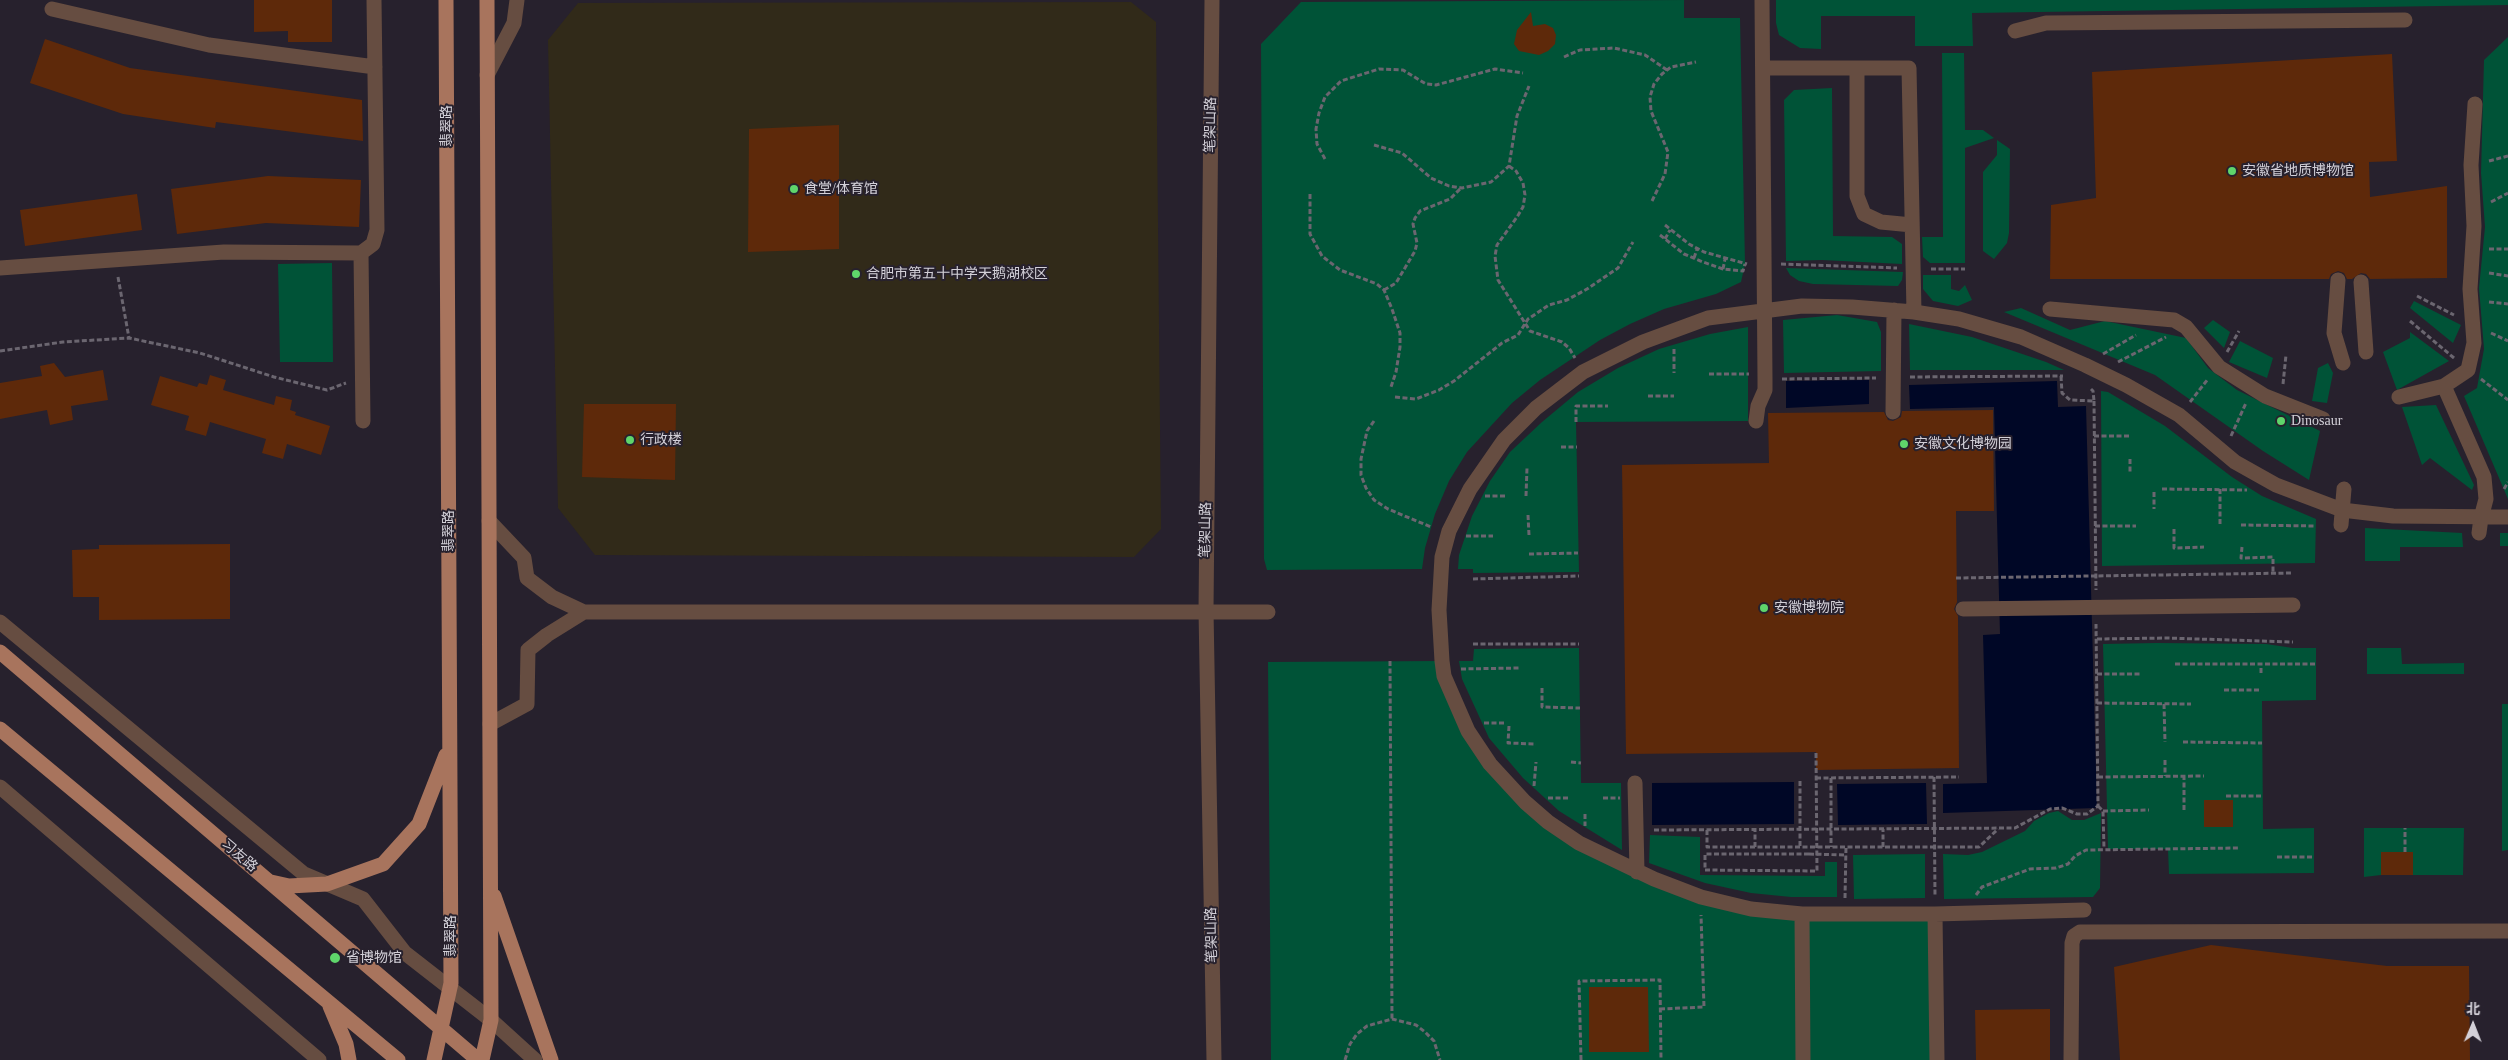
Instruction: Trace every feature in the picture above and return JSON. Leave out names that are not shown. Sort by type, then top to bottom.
[{"type":"main road","name":"翡翠路","points":[[434,1060],[450,989],[446,0]]},
{"type":"main road","points":[[482,1060],[491,1020],[487,0]]},
{"type":"main road","name":"习友路","points":[[0,652],[478,1060]]},
{"type":"main road","points":[[0,729],[398,1060]]},
{"type":"main road","points":[[270,882],[289,886],[327,884],[383,864],[419,824],[450,746]]},
{"type":"main road","points":[[490,884],[551,1060]]},
{"type":"main road","points":[[328,1002],[346,1044],[349,1060]]},
{"type":"street","points":[[0,268],[224,252],[361,254],[373,244],[377,230],[374,0]]},
{"type":"street","points":[[487,75],[514,23],[516,0]]},
{"type":"street","name":"笔架山路","points":[[1212,0],[1206,610],[1214,1060]]},
{"type":"street","points":[[1756,420],[1758,406],[1765,390],[1766,264],[1762,0]]},
{"type":"street","points":[[52,9],[210,45],[375,67]]},
{"type":"street","points":[[2014,31],[2046,23],[2405,20]]},
{"type":"street","points":[[1763,68],[1909,68],[1914,312]]},
{"type":"street","points":[[1857,68],[1857,196],[1864,214],[1880,222],[1912,225]]},
{"type":"street","points":[[2399,397],[2444,386],[2468,370],[2474,343],[2470,289],[2474,226],[2471,165],[2474,104]]},
{"type":"street","points":[[361,254],[363,421]]},
{"type":"street","points":[[2338,280],[2334,333],[2342,363]]},
{"type":"street","points":[[2361,282],[2366,352]]},
{"type":"street","points":[[2084,910],[1935,914],[1802,914],[1751,909],[1701,896],[1637,872],[1579,843],[1525,802],[1490,764],[1468,730],[1444,676],[1439,610],[1442,557],[1449,531],[1470,489],[1504,440],[1536,408],[1583,372],[1643,342],[1708,318],[1766,309],[1802,306],[1894,310],[1959,319],[2021,337],[2085,365],[2179,416],[2235,462],[2342,518],[2393,516],[2480,526],[2508,518]]},
{"type":"street","points":[[2050,309],[2174,320],[2186,327],[2219,366],[2253,388],[2323,419]]},
{"type":"street","points":[[1893,412],[1894,310]]},
{"type":"street","points":[[2444,386],[2484,477],[2486,500],[2480,526]]},
{"type":"street","points":[[2342,518],[2344,489]]},
{"type":"street","points":[[489,521],[524,558],[527,578],[552,597],[584,612],[1206,610],[1268,612]]},
{"type":"street","points":[[1963,608],[2293,605]]},
{"type":"street","points":[[490,724],[527,704],[528,650],[547,635],[584,612]]},
{"type":"street","points":[[0,622],[304,874],[363,899],[405,953],[491,1020],[535,1060]]},
{"type":"street","points":[[1635,783],[1637,872]]},
{"type":"street","points":[[0,787],[319,1060]]},
{"type":"street","points":[[1802,914],[1804,1060]]},
{"type":"street","points":[[1935,914],[1937,1060]]},
{"type":"street","points":[[2072,1060],[2072,943],[2074,936],[2080,932],[2508,931]]},
{"type":"path","points":[[1564,57],[1580,50],[1614,48],[1645,55],[1667,70]]},
{"type":"path","points":[[1652,201],[1665,174],[1668,152],[1655,124],[1650,97],[1654,84],[1667,70],[1696,62]]},
{"type":"path","points":[[1325,159],[1317,144],[1316,129],[1319,113],[1325,97],[1340,81],[1379,69],[1403,70],[1426,84],[1436,85],[1495,68],[1523,73]]},
{"type":"path","points":[[1374,145],[1402,153],[1439,183],[1462,188],[1491,182],[1509,166],[1516,116],[1529,86]]},
{"type":"path","points":[[1509,166],[1516,171],[1523,184],[1525,194],[1523,207],[1497,245],[1495,266],[1498,280],[1530,331],[1562,342],[1569,348],[1583,372]]},
{"type":"path","points":[[1384,290],[1396,283],[1415,251],[1417,243],[1413,224],[1420,211],[1450,199],[1462,188]]},
{"type":"path","points":[[1310,194],[1310,234],[1322,256],[1340,270],[1369,279],[1384,290],[1400,333],[1399,360],[1390,387]]},
{"type":"path","points":[[1665,225],[1697,248],[1725,259],[1745,264],[1965,269]]},
{"type":"path","points":[[1665,239],[1670,230]]},
{"type":"path","points":[[1660,236],[1694,258],[1723,269],[1743,271],[1745,264]]},
{"type":"path","points":[[1395,397],[1416,399],[1439,390],[1502,343],[1518,335],[1528,319],[1549,305],[1567,300],[1618,268],[1633,242]]},
{"type":"path","points":[[1694,258],[1697,248]]},
{"type":"path","points":[[115,259],[129,338]]},
{"type":"path","points":[[1723,269],[1725,259]]},
{"type":"path","points":[[2417,296],[2473,324]]},
{"type":"path","points":[[2410,321],[2468,370],[2508,400]]},
{"type":"path","points":[[2100,372],[2186,327]]},
{"type":"path","points":[[1670,332],[1674,345],[1674,373]]},
{"type":"path","points":[[1709,374],[1746,373],[1765,379],[2072,376],[2085,365],[2137,334]]},
{"type":"path","points":[[0,351],[63,342],[129,338],[200,353],[274,377],[327,390],[363,377]]},
{"type":"path","points":[[2281,402],[2286,355]]},
{"type":"path","points":[[2179,416],[2219,366]]},
{"type":"path","points":[[2061,376],[2062,394],[2070,400],[2094,401]]},
{"type":"path","points":[[2086,386],[2093,391],[2094,401],[2094,576],[2096,594]]},
{"type":"path","points":[[2223,452],[2253,388]]},
{"type":"path","points":[[1648,396],[1674,396]]},
{"type":"path","points":[[1576,422],[1576,406],[1608,406]]},
{"type":"path","points":[[1374,421],[1366,431],[1361,459],[1361,475],[1374,500],[1428,526],[1464,536],[1493,536]]},
{"type":"path","points":[[2094,436],[2129,436]]},
{"type":"path","points":[[1561,448],[1577,447]]},
{"type":"path","points":[[2130,459],[2130,472]]},
{"type":"path","points":[[1526,496],[1527,468]]},
{"type":"path","points":[[2162,489],[2252,490],[2276,485]]},
{"type":"path","points":[[2220,489],[2220,526]]},
{"type":"path","points":[[2154,492],[2154,510]]},
{"type":"path","points":[[1528,515],[1529,535]]},
{"type":"path","points":[[2095,526],[2136,526]]},
{"type":"path","points":[[2241,526],[2316,526]]},
{"type":"path","points":[[2174,529],[2174,548],[2204,547]]},
{"type":"path","points":[[2242,546],[2241,558],[2273,557],[2273,573]]},
{"type":"path","points":[[1529,554],[1578,553]]},
{"type":"path","points":[[1956,578],[2292,573]]},
{"type":"path","points":[[1473,579],[1578,576]]},
{"type":"path","points":[[2096,621],[2098,806],[2103,811],[2104,849]]},
{"type":"path","points":[[2097,639],[2166,638],[2293,642]]},
{"type":"path","points":[[1474,644],[1579,644]]},
{"type":"path","points":[[1390,661],[1392,1019]]},
{"type":"path","points":[[2175,664],[2316,664]]},
{"type":"path","points":[[2261,664],[2261,673]]},
{"type":"path","points":[[1444,676],[1460,669],[1520,668]]},
{"type":"path","points":[[2097,674],[2140,674]]},
{"type":"path","points":[[1542,688],[1542,707],[1580,708]]},
{"type":"path","points":[[2224,690],[2261,690]]},
{"type":"path","points":[[2097,703],[2192,704]]},
{"type":"path","points":[[2164,704],[2165,742]]},
{"type":"path","points":[[1509,726],[1508,743],[1536,744]]},
{"type":"path","points":[[2183,742],[2262,743]]},
{"type":"path","points":[[1816,752],[1816,778],[1817,871],[1705,870],[1705,854],[1809,854],[1845,855]]},
{"type":"path","points":[[2166,760],[2166,776]]},
{"type":"path","points":[[1571,762],[1581,763]]},
{"type":"path","points":[[2184,776],[2184,810]]},
{"type":"path","points":[[2098,777],[2204,776]]},
{"type":"path","points":[[1934,777],[1935,914]]},
{"type":"path","points":[[1816,778],[1960,777]]},
{"type":"path","points":[[1830,778],[1831,847]]},
{"type":"path","points":[[1800,782],[1800,847]]},
{"type":"path","points":[[2226,796],[2263,796]]},
{"type":"path","points":[[1636,830],[1999,829],[2015,828],[2050,808],[2062,808],[2077,814],[2087,814],[2098,806]]},
{"type":"path","points":[[2103,811],[2149,810]]},
{"type":"path","points":[[2405,828],[2405,852]]},
{"type":"path","points":[[1883,829],[1883,847]]},
{"type":"path","points":[[1707,830],[1707,847],[1979,847],[1999,829]]},
{"type":"path","points":[[1754,830],[1754,847]]},
{"type":"path","points":[[1846,847],[1846,914]]},
{"type":"path","points":[[1973,913],[1975,897],[1982,887],[2030,868],[2056,868],[2068,864],[2075,856],[2086,850],[2239,848]]},
{"type":"path","points":[[2277,857],[2314,857]]},
{"type":"path","points":[[1660,1009],[1704,1007],[1701,896]]},
{"type":"path","points":[[1581,1060],[1579,981],[1660,980],[1661,1060]]},
{"type":"path","points":[[1345,1060],[1350,1044],[1367,1026],[1392,1019],[1416,1025],[1426,1032],[1434,1042],[1440,1060]]},
{"type":"shaded area","name":"合肥市第五十中学天鹅湖校区","points":[[1131,2],[1156,22],[1161,529],[1134,557],[595,555],[558,508],[548,40],[578,3]]},
{"type":"green space","points":[[1684,0],[1684,18],[1740,18],[1745,264],[1741,282],[1716,294],[1664,309],[1630,324],[1600,340],[1540,380],[1512,403],[1467,452],[1449,481],[1435,514],[1425,548],[1422,569],[1267,570],[1264,559],[1261,44],[1301,2]]},
{"type":"green space","points":[[1776,0],[2508,0],[2508,5],[1972,13],[1973,46],[1915,46],[1915,16],[1821,16],[1821,49],[1800,48],[1779,35],[1776,23]]},
{"type":"green space","points":[[2508,37],[2508,499],[2464,396],[2477,388],[2484,349],[2479,288],[2485,227],[2481,173],[2484,60]]},
{"type":"green space","points":[[1942,53],[1964,53],[1965,130],[1983,130],[1994,138],[1965,148],[1965,263],[1930,263],[1923,257],[1922,237],[1943,237]]},
{"type":"green space","points":[[1832,88],[1833,236],[1892,237],[1902,244],[1902,264],[1822,260],[1786,261],[1784,100],[1794,90]]},
{"type":"green space","points":[[1997,140],[2010,149],[2009,233],[2007,243],[1994,259],[1983,251],[1983,172],[1997,155]]},
{"type":"green space","points":[[332,263],[333,362],[280,362],[278,264]]},
{"type":"green space","points":[[1786,268],[1903,272],[1902,280],[1898,286],[1813,284],[1799,281],[1790,275]]},
{"type":"green space","points":[[1923,275],[1951,275],[1951,289],[1959,291],[1965,285],[1972,300],[1958,306],[1933,301],[1923,289]]},
{"type":"green space","points":[[2414,301],[2461,325],[2453,343],[2410,308]]},
{"type":"green space","points":[[2021,308],[2070,330],[2105,321],[2186,338],[2208,368],[2237,390],[2320,431],[2309,480],[2263,451],[2155,375],[2004,312]]},
{"type":"green space","points":[[1837,315],[1877,322],[1881,332],[1881,371],[1784,373],[1783,320]]},
{"type":"green space","points":[[2213,320],[2230,332],[2224,348],[2204,328]]},
{"type":"green space","points":[[1909,324],[1972,337],[2064,370],[1910,370]]},
{"type":"green space","points":[[1748,327],[1748,421],[1576,422],[1579,572],[1473,573],[1473,569],[1458,569],[1459,555],[1472,516],[1490,481],[1510,452],[1542,422],[1578,392],[1618,368],[1659,349],[1710,334]]},
{"type":"green space","points":[[2410,332],[2449,361],[2397,390],[2383,352],[2410,338]]},
{"type":"green space","points":[[2240,341],[2273,358],[2267,378],[2229,362]]},
{"type":"green space","points":[[2328,363],[2333,373],[2327,403],[2312,401],[2318,368]]},
{"type":"green space","points":[[2101,391],[2108,392],[2165,426],[2232,477],[2262,496],[2316,519],[2315,563],[2102,566]]},
{"type":"green space","points":[[2436,405],[2474,485],[2472,490],[2430,458],[2422,465],[2402,407]]},
{"type":"green space","points":[[2365,528],[2462,533],[2463,547],[2400,547],[2400,561],[2365,561]]},
{"type":"green space","points":[[2500,533],[2508,533],[2508,546],[2500,546]]},
{"type":"green space","points":[[2103,644],[2266,644],[2293,648],[2316,648],[2316,700],[2262,701],[2263,829],[2314,828],[2314,873],[2169,874],[2168,849],[2108,849]]},
{"type":"green space","points":[[1579,648],[1581,783],[1621,783],[1622,850],[1559,811],[1523,778],[1489,738],[1462,679],[1459,661],[1473,661],[1474,649]]},
{"type":"green space","points":[[2367,648],[2401,648],[2402,664],[2464,663],[2464,674],[2367,674]]},
{"type":"green space","points":[[1442,661],[1468,731],[1525,802],[1579,843],[1751,909],[1935,914],[1930,1060],[1271,1060],[1268,662]]},
{"type":"green space","points":[[2502,704],[2508,704],[2508,850],[2502,851]]},
{"type":"green space","points":[[2058,811],[2072,820],[2084,820],[2101,813],[2100,888],[2093,897],[1944,899],[1943,854],[1968,855],[1982,852],[2025,831],[2034,821],[2049,813]]},
{"type":"green space","points":[[2364,828],[2464,828],[2463,875],[2413,875],[2413,852],[2381,852],[2381,875],[2364,877]]},
{"type":"green space","points":[[1650,835],[1700,837],[1700,875],[1825,876],[1825,862],[1837,862],[1837,897],[1791,897],[1751,893],[1705,883],[1649,863]]},
{"type":"green space","points":[[1925,854],[1925,898],[1854,899],[1853,855]]},
{"type":"water","points":[[1869,380],[1869,404],[1786,408],[1786,381]]},
{"type":"water","points":[[2057,381],[2058,407],[2086,406],[2097,808],[1943,813],[1943,784],[1987,783],[1983,635],[2000,634],[1994,407],[1910,409],[1909,385]]},
{"type":"water","points":[[1794,782],[1794,824],[1652,825],[1652,783]]},
{"type":"water","points":[[1926,783],[1927,824],[1838,825],[1837,784]]},
{"type":"building","points":[[254,0],[332,0],[332,42],[288,42],[288,31],[254,32]]},
{"type":"building","points":[[1531,12],[1533,26],[1545,24],[1553,28],[1556,35],[1555,44],[1548,51],[1539,55],[1519,51],[1514,44],[1517,30]]},
{"type":"building","points":[[45,39],[130,68],[362,100],[363,141],[216,122],[215,128],[123,114],[30,83]]},
{"type":"building","name":"安徽省地质博物馆","points":[[2392,54],[2397,161],[2369,162],[2370,197],[2447,186],[2447,278],[2370,279],[2366,274],[2361,273],[2352,279],[2347,279],[2344,273],[2338,271],[2331,274],[2329,279],[2050,279],[2051,205],[2096,198],[2092,72]]},
{"type":"building","name":"食堂/体育馆","points":[[839,125],[839,249],[748,252],[749,129]]},
{"type":"building","points":[[268,176],[361,180],[359,227],[266,223],[177,234],[171,189]]},
{"type":"building","points":[[137,194],[142,230],[25,246],[20,210]]},
{"type":"building","points":[[54,363],[65,377],[103,370],[108,400],[71,406],[73,420],[50,425],[47,410],[0,419],[0,383],[42,376],[40,366]]},
{"type":"building","points":[[210,375],[226,380],[223,390],[274,405],[276,396],[292,400],[290,410],[296,412],[295,415],[330,426],[321,455],[287,444],[283,459],[262,453],[266,439],[210,422],[206,436],[185,430],[189,416],[151,405],[160,376],[197,387],[199,383],[207,385]]},
{"type":"building","name":"行政楼","points":[[584,404],[676,404],[675,480],[582,477]]},
{"type":"building","name":"安徽博物院","points":[[1993,410],[1994,511],[1956,511],[1957,602],[1954,609],[1958,616],[1959,768],[1816,770],[1816,752],[1626,754],[1622,465],[1769,463],[1768,413],[1884,412],[1888,420],[1893,421],[1901,417],[1902,411]]},
{"type":"building","points":[[230,544],[230,619],[99,620],[99,597],[73,597],[72,550],[99,549],[99,545]]},
{"type":"building","points":[[2204,800],[2233,800],[2233,827],[2204,827]]},
{"type":"building","points":[[2381,852],[2413,852],[2413,875],[2381,875]]},
{"type":"building","points":[[2211,945],[2387,966],[2469,966],[2470,1060],[2120,1060],[2114,967]]},
{"type":"building","points":[[1589,987],[1648,987],[1649,1052],[1589,1052]]},
{"type":"building","points":[[2050,1009],[2050,1060],[1976,1060],[1975,1010]]},
{"type":"place","name":"安徽省地质博物馆","points":[[2232,171]]},
{"type":"place","name":"食堂/体育馆","points":[[794,189]]},
{"type":"place","name":"合肥市第五十中学天鹅湖校区","points":[[856,274]]},
{"type":"place","name":"Dinosaur","points":[[2281,421]]},
{"type":"place","name":"行政楼","points":[[630,440]]},
{"type":"place","name":"安徽文化博物园","points":[[1904,444]]},
{"type":"place","name":"安徽博物院","points":[[1764,608]]},
{"type":"place","name":"省博物馆","points":[[335,958]]}]
